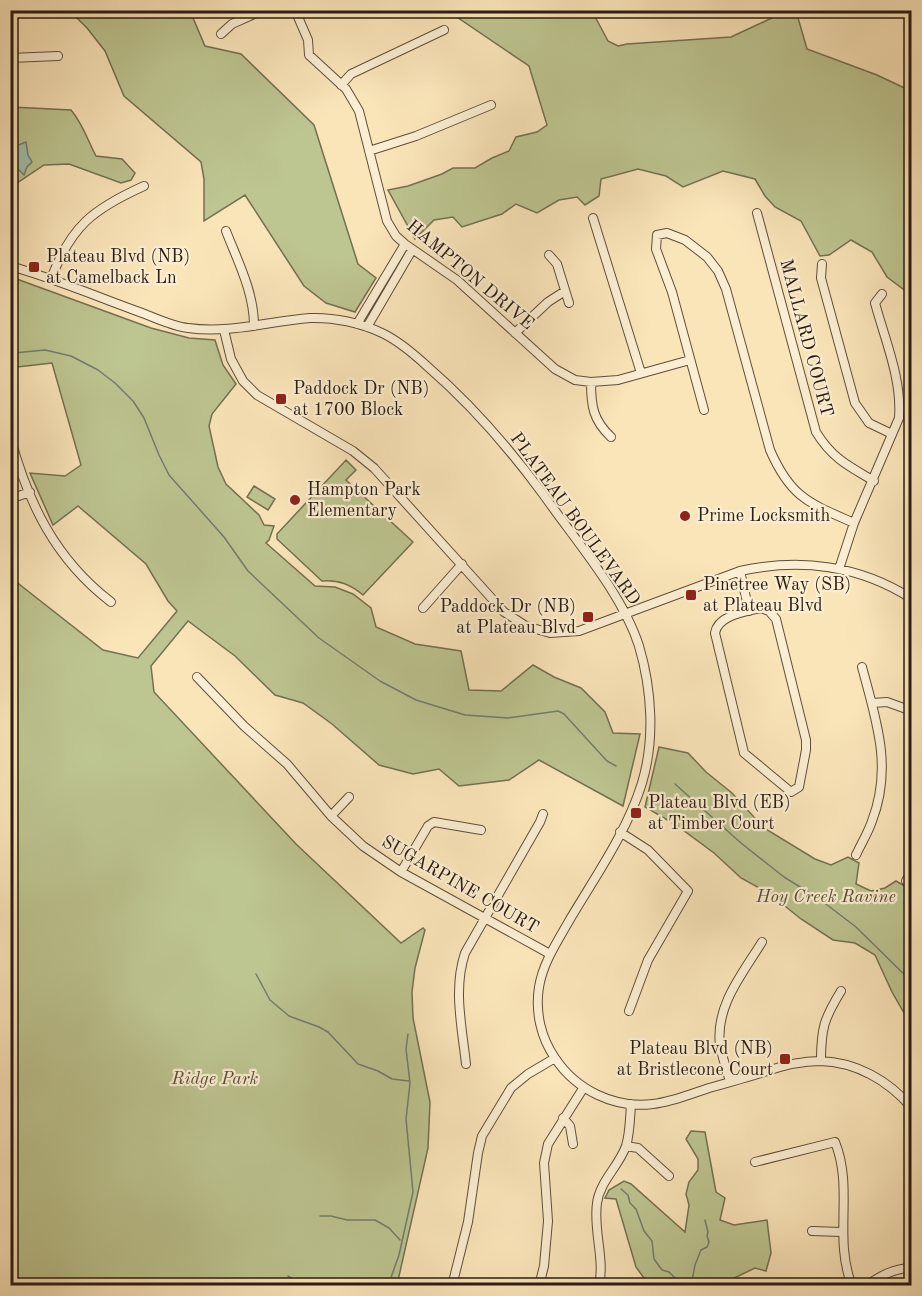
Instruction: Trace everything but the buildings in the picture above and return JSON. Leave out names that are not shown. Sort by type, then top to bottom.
[{"type":"street","points":[[220,34],[232,24],[263,10]]},
{"type":"street","name":"HAMPTON DRIVE","points":[[295,10],[308,40],[309,55],[346,89],[359,111],[387,221],[396,236],[457,280],[555,369],[575,380],[591,382],[618,380],[690,360]]},
{"type":"street","points":[[341,85],[351,74],[444,30]]},
{"type":"street","points":[[10,58],[58,56]]},
{"type":"street","points":[[369,151],[416,136],[491,105]]},
{"type":"street","points":[[51,279],[60,255],[90,216],[111,201],[144,186]]},
{"type":"street","name":"MALLARD COURT","points":[[758,213],[816,432],[824,446],[838,461],[874,481]]},
{"type":"street","points":[[593,218],[641,374]]},
{"type":"street","points":[[226,231],[251,294],[254,326]]},
{"type":"street","points":[[704,410],[672,292],[656,249],[657,235],[667,233],[685,240],[707,257],[718,271],[726,289],[770,450],[780,472],[800,496],[815,506],[854,523]]},
{"type":"street","points":[[357,324],[409,247]]},
{"type":"street","points":[[367,327],[409,247]]},
{"type":"street","points":[[549,255],[557,264],[569,303]]},
{"type":"street","points":[[822,264],[821,278],[855,403],[869,423],[892,434]]},
{"type":"street","points":[[10,283],[12,267]]},
{"type":"street","name":"PLATEAU BOULEVARD","points":[[12,267],[181,327],[207,331],[224,330],[312,318],[357,324],[385,334],[413,353],[454,389],[513,453],[618,600],[639,647],[645,672],[651,738],[642,782],[621,832],[550,954],[538,989],[538,1008],[545,1040],[555,1058],[568,1075],[584,1087],[604,1098],[631,1104],[665,1102],[783,1066],[821,1061],[846,1064],[880,1079],[912,1108]]},
{"type":"street","points":[[515,333],[565,291]]},
{"type":"street","points":[[839,569],[854,523],[874,481],[899,418],[900,401],[897,380],[875,303],[882,294]]},
{"type":"street","points":[[224,330],[231,359],[243,381],[257,394],[353,451],[374,468],[504,612],[526,626],[550,633],[579,631],[740,571],[765,566],[808,564],[839,569],[872,578],[912,599]]},
{"type":"street","points":[[591,382],[591,402],[600,426],[611,437]]},
{"type":"street","points":[[10,436],[18,467],[38,512],[60,552],[83,579],[111,602]]},
{"type":"street","points":[[10,500],[30,492]]},
{"type":"street","points":[[423,608],[462,564]]},
{"type":"street","points":[[740,571],[749,611]]},
{"type":"street","points":[[761,608],[770,611],[776,619],[806,740],[798,787],[791,792],[744,753],[715,633],[716,626],[722,620],[749,611],[761,608]]},
{"type":"street","points":[[856,855],[872,822],[881,787],[883,763],[881,738],[862,667]]},
{"type":"street","name":"SUGARPINE COURT","points":[[197,677],[244,726],[287,764],[331,816],[363,846],[401,872],[550,954]]},
{"type":"street","points":[[872,703],[887,702],[912,711]]},
{"type":"street","points":[[331,816],[349,797]]},
{"type":"street","points":[[466,1064],[459,994],[459,977],[465,953],[543,814]]},
{"type":"street","points":[[401,872],[428,826],[434,822],[481,830]]},
{"type":"street","points":[[621,832],[658,859],[688,891],[648,960],[629,1011]]},
{"type":"street","points":[[906,881],[912,870]]},
{"type":"street","points":[[730,1082],[720,1047],[722,1018],[727,1000],[762,942]]},
{"type":"street","points":[[821,1061],[821,1033],[841,991]]},
{"type":"street","points":[[452,1286],[468,1222],[482,1136],[511,1088],[528,1074],[555,1058]]},
{"type":"street","points":[[539,1286],[544,1266],[548,1221],[544,1163],[548,1144],[584,1087]]},
{"type":"street","points":[[608,1286],[600,1281],[597,1202],[604,1184],[626,1146],[631,1104]]},
{"type":"street","points":[[563,1118],[570,1126],[573,1144]]},
{"type":"street","points":[[755,1162],[835,1142],[843,1180],[844,1261],[852,1286]]},
{"type":"street","points":[[626,1146],[638,1148],[669,1176]]},
{"type":"street","points":[[812,1231],[842,1232]]},
{"type":"street","points":[[866,1286],[876,1278],[896,1269],[912,1268]]},
{"type":"green space","points":[[70,11],[190,11],[205,46],[241,54],[314,125],[358,264],[376,278],[355,312],[326,303],[304,286],[245,195],[204,221],[204,179],[201,162],[124,96],[105,51]]},
{"type":"green space","points":[[448,11],[592,11],[608,41],[618,46],[731,37],[787,11],[796,11],[807,49],[877,75],[911,91],[911,295],[887,277],[872,252],[851,240],[829,255],[820,256],[801,221],[775,207],[755,179],[723,171],[683,187],[666,176],[638,169],[601,179],[599,196],[585,205],[577,197],[559,200],[537,213],[516,204],[502,214],[462,227],[453,217],[434,220],[415,239],[388,190],[408,186],[453,168],[475,168],[509,151],[516,137],[537,132],[547,125],[529,66]]},
{"type":"green space","points":[[11,107],[71,110],[96,156],[122,159],[135,173],[131,180],[121,183],[69,164],[44,165],[11,187]]},
{"type":"green space","name":"Ridge Park","points":[[14,278],[151,328],[189,338],[215,340],[223,365],[236,384],[212,414],[209,426],[218,467],[226,484],[259,515],[264,525],[274,526],[266,543],[315,586],[335,587],[353,594],[371,608],[376,627],[415,644],[461,651],[469,690],[501,691],[533,665],[581,688],[605,712],[613,733],[640,734],[623,806],[539,760],[509,780],[459,786],[439,769],[413,774],[379,765],[332,724],[303,703],[275,695],[235,656],[188,621],[151,666],[154,692],[296,844],[401,943],[423,928],[425,930],[415,968],[412,992],[413,1018],[430,1102],[428,1148],[397,1285],[11,1285],[10,577],[103,650],[138,658],[177,611],[168,601],[146,564],[78,506],[53,525],[30,473],[65,476],[81,465],[52,363],[17,367],[11,370],[10,295]]},
{"type":"green space","points":[[346,460],[356,470],[346,480],[413,542],[363,595],[344,584],[322,581],[277,539],[277,534]]},
{"type":"green space","points":[[254,486],[275,499],[268,510],[247,497]]},
{"type":"green space","name":"Hoy Creek Ravine","points":[[659,747],[688,753],[706,772],[732,793],[764,828],[815,859],[831,865],[848,857],[859,863],[856,884],[871,891],[885,888],[896,881],[910,889],[904,903],[911,910],[911,1025],[892,992],[875,955],[855,943],[833,940],[801,919],[770,894],[741,878],[714,853],[676,825],[645,807]]},
{"type":"green space","points":[[691,1131],[705,1132],[716,1192],[725,1198],[720,1220],[734,1225],[767,1220],[771,1253],[766,1271],[755,1268],[728,1281],[728,1285],[649,1285],[636,1267],[616,1199],[605,1198],[609,1190],[624,1181],[631,1184],[685,1232],[689,1205],[686,1194],[689,1182],[698,1170],[698,1159],[686,1139]]},
{"type":"shaded area","points":[[26,142],[28,155],[32,162],[24,175],[19,170],[11,172],[11,143],[16,146]]},
{"type":"waterway","points":[[14,353],[45,350],[71,356],[98,370],[115,383],[133,401],[144,418],[169,475],[224,537],[248,571],[319,638],[380,681],[416,700],[465,715],[508,718],[558,711],[564,714],[607,761],[616,766]]},
{"type":"waterway","points":[[675,784],[741,843],[784,877],[818,898],[856,927],[912,982]]},
{"type":"waterway","points":[[256,974],[270,1000],[289,1016],[328,1032],[358,1064],[392,1079],[409,1081]]},
{"type":"waterway","points":[[388,1286],[399,1255],[413,1192],[406,1119],[410,1083],[406,1049],[408,1034]]},
{"type":"waterway","points":[[621,1189],[628,1195],[644,1231],[652,1241],[654,1259],[662,1270],[669,1272],[683,1286]]},
{"type":"waterway","points":[[320,1216],[347,1220],[375,1220],[389,1228],[400,1240]]},
{"type":"waterway","points":[[691,1286],[701,1250],[707,1247],[709,1242],[705,1220]]},
{"type":"waterway","points":[[288,1276],[310,1286]]},
{"type":"place","name":"Plateau Blvd (NB) at Camelback Ln","points":[[34,267]]},
{"type":"place","name":"Paddock Dr (NB) at 1700 Block","points":[[281,399]]},
{"type":"place","name":"Hampton Park Elementary","points":[[295,500]]},
{"type":"place","name":"Prime Locksmith","points":[[685,516]]},
{"type":"place","name":"Pinetree Way (SB) at Plateau Blvd","points":[[691,595]]},
{"type":"place","name":"Paddock Dr (NB) at Plateau Blvd","points":[[588,617]]},
{"type":"place","name":"Plateau Blvd (EB) at Timber Court","points":[[636,813]]},
{"type":"place","name":"Plateau Blvd (NB) at Bristlecone Court","points":[[785,1059]]}]
